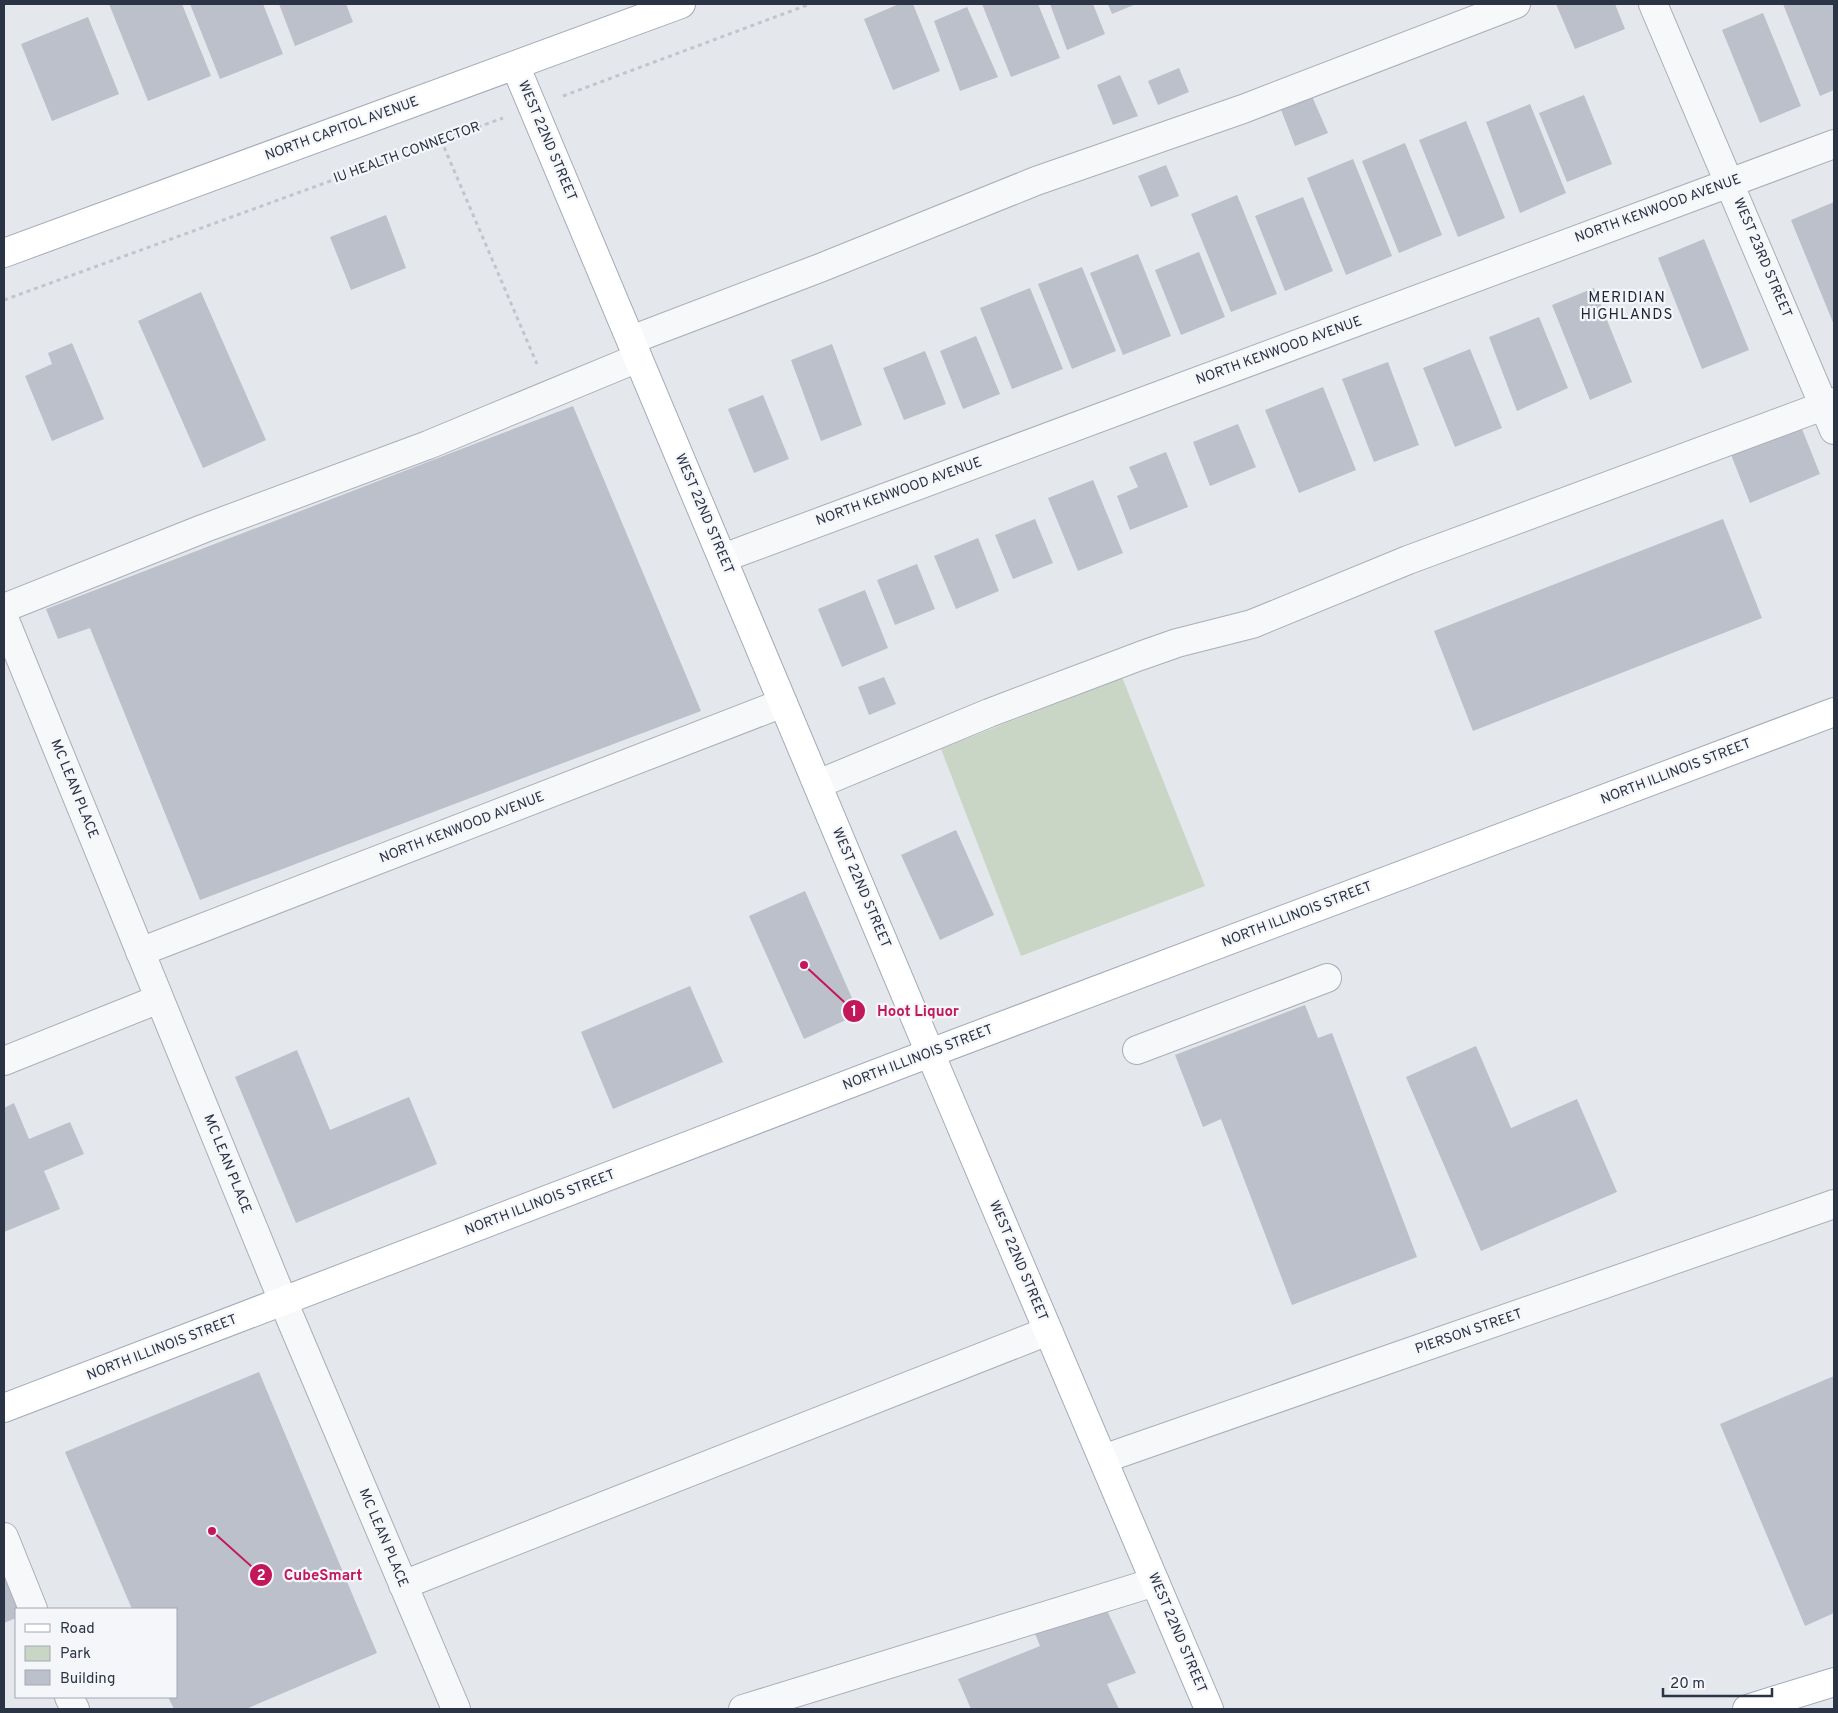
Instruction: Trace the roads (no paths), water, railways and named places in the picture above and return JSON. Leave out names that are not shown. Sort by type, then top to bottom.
[{"type":"main road","name":"NORTH CAPITOL AVENUE","points":[[4,253],[680,4]]},
{"type":"main road","name":"WEST 22ND STREET","points":[[515,65],[930,1053],[1209,1709]]},
{"type":"main road","name":"NORTH ILLINOIS STREET","points":[[4,1408],[930,1053],[1834,712]]},
{"type":"main road","points":[[1747,1709],[1834,1682]]},
{"type":"street","points":[[4,608],[205,528],[428,445],[550,394],[635,349],[829,264],[1036,181],[1243,109],[1516,4]]},
{"type":"street","name":"WEST 23RD STREET","points":[[1653,4],[1831,412]]},
{"type":"street","name":"NORTH KENWOOD AVENUE","points":[[723,558],[1834,144]]},
{"type":"street","points":[[818,784],[989,713],[1140,656],[1177,643],[1252,624],[1408,560],[1831,412]]},
{"type":"street","name":"MC LEAN PLACE","points":[[7,632],[283,1301],[456,1709]]},
{"type":"street","name":"NORTH KENWOOD AVENUE","points":[[140,952],[783,703]]},
{"type":"street","points":[[1137,1050],[1327,978]]},
{"type":"street","points":[[4,1061],[159,999]]},
{"type":"street","name":"PIERSON STREET","points":[[1103,1459],[1834,1204]]},
{"type":"street","points":[[403,1585],[1048,1331]]},
{"type":"street","points":[[4,1537],[34,1608]]},
{"type":"street","points":[[743,1709],[1155,1582]]},
{"type":"place","name":"Hoot Liquor","points":[[804,965]]},
{"type":"place","name":"CubeSmart","points":[[212,1531]]},
{"type":"district","name":"MERIDIAN HIGHLANDS","points":[[1627,306]]}]
